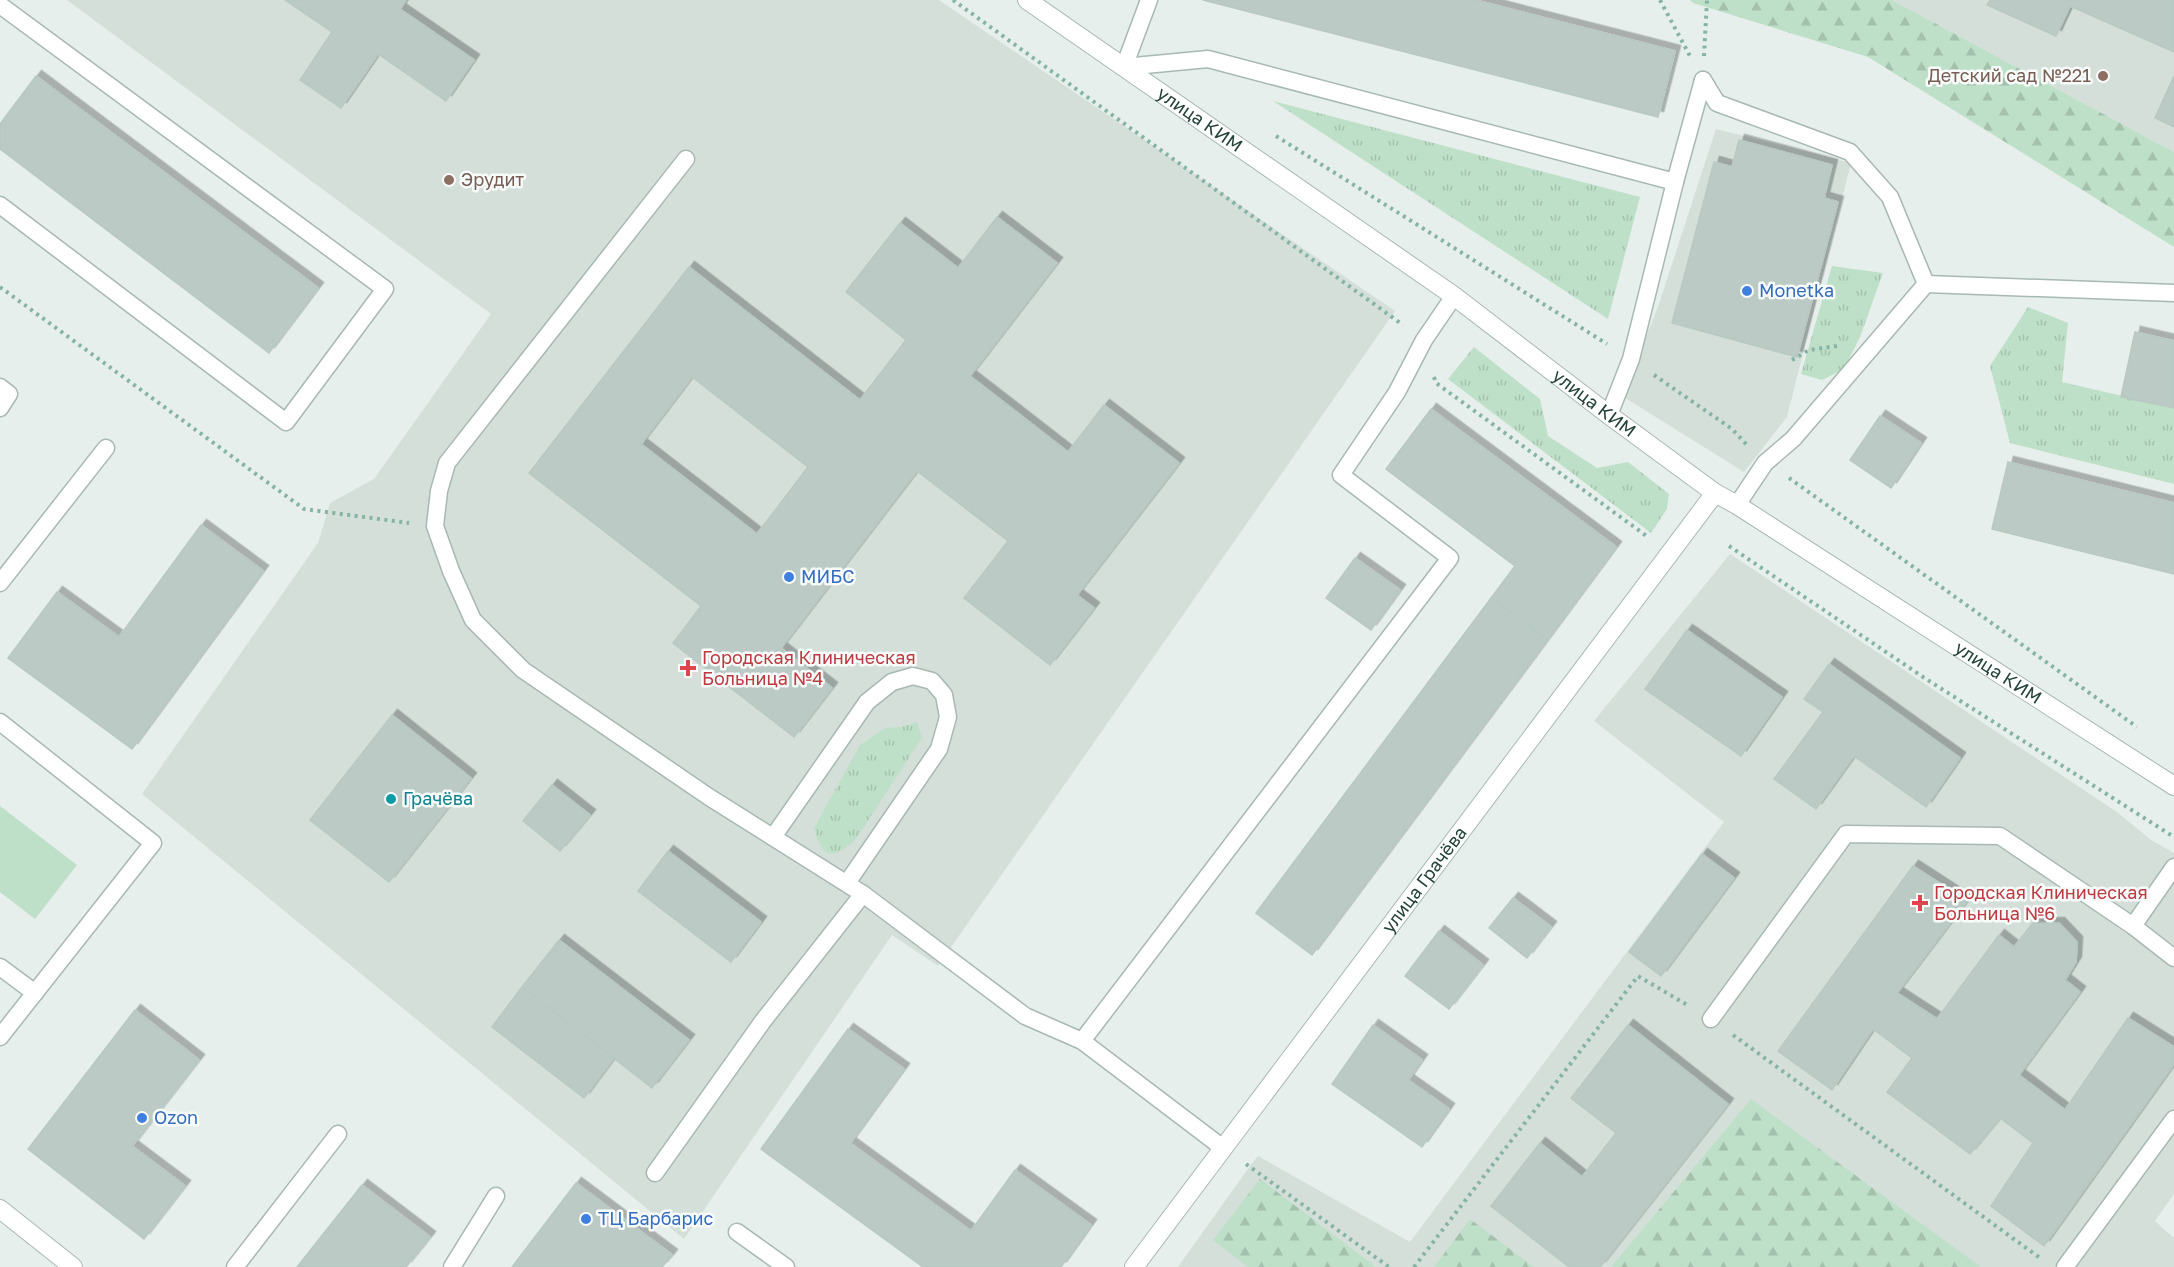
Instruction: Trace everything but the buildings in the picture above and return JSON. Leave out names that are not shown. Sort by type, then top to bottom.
[{"type":"street","name":"улица КИМ","points":[[1027,0],[1454,296],[1715,493],[2174,786]]},
{"type":"street","name":"улица Грачёва","points":[[1134,1267],[1715,493]]},
{"type":"street","points":[[0,1209],[72,1267]]},
{"type":"lane","points":[[1149,0],[1124,67],[1208,59],[1675,182]]},
{"type":"lane","points":[[0,5],[385,289],[286,422],[0,205]]},
{"type":"lane","points":[[1609,415],[1631,359],[1703,80]]},
{"type":"lane","points":[[1703,80],[1717,103],[1850,152],[1890,197],[1926,284]]},
{"type":"lane","points":[[686,159],[447,463],[439,491],[435,526],[451,571],[474,620],[524,670],[709,797],[863,894],[1025,1016],[1082,1041],[1223,1148]]},
{"type":"lane","points":[[1926,284],[2174,293]]},
{"type":"lane","points":[[1737,505],[1765,463],[1793,439],[1926,284]]},
{"type":"lane","points":[[1082,1041],[1450,558],[1341,475],[1397,392],[1424,340],[1454,296]]},
{"type":"lane","points":[[0,387],[9,394],[0,408]]},
{"type":"lane","points":[[0,583],[106,448]]},
{"type":"lane","points":[[773,837],[867,702],[892,682],[913,676],[932,681],[944,695],[948,717],[939,749],[846,883]]},
{"type":"lane","points":[[0,722],[153,843],[0,1037]]},
{"type":"lane","points":[[1712,1019],[1846,834],[2000,836],[2133,926],[2174,958]]},
{"type":"lane","points":[[2133,926],[2174,867]]},
{"type":"lane","points":[[655,1173],[763,1022],[863,894]]},
{"type":"lane","points":[[0,967],[35,993]]},
{"type":"lane","points":[[2065,1267],[2174,1119]]},
{"type":"lane","points":[[235,1267],[338,1134]]},
{"type":"lane","points":[[452,1267],[496,1196]]},
{"type":"lane","points":[[737,1232],[786,1267]]},
{"type":"path","points":[[953,0],[1424,340],[1436,383],[1652,539]]},
{"type":"path","points":[[1660,0],[1703,80]]},
{"type":"path","points":[[1703,80],[1707,0]]},
{"type":"path","points":[[1271,133],[1631,359],[1732,429],[1765,463],[1805,489],[2145,732]]},
{"type":"path","points":[[0,287],[304,509],[435,526]]},
{"type":"path","points":[[1729,546],[1923,677],[2174,837]]},
{"type":"path","points":[[1414,1267],[1638,976],[1712,1019],[2043,1260]]},
{"type":"path","points":[[1223,1148],[1389,1267]]},
{"type":"shaded area","name":"Городская Клиническая Больница №4","points":[[67,0],[939,0],[1395,311],[938,966],[892,935],[684,1239],[142,794],[318,543],[330,503],[374,479],[491,314]]},
{"type":"shaded area","name":"Детский сад №221","points":[[1892,0],[2174,0],[2174,152]]},
{"type":"shaded area","points":[[1716,129],[1851,163],[1787,417],[1744,472],[1622,396],[1658,307]]},
{"type":"shaded area","name":"Городская Клиническая Больница №6","points":[[1730,554],[2117,812],[2151,840],[2174,853],[2174,1194],[2155,1221],[2174,1238],[2174,1267],[1178,1267],[1258,1156],[1410,1242],[1724,822],[1594,721]]},
{"type":"green space","points":[[1690,0],[1892,0],[2174,152],[2174,247],[1868,57],[1693,3]]},
{"type":"green space","points":[[1273,101],[1640,197],[1608,319]]},
{"type":"green space","points":[[1832,266],[1883,273],[1860,337],[1844,369],[1822,380],[1801,374]]},
{"type":"green space","points":[[2028,307],[2068,323],[2062,382],[2174,408],[2174,484],[2010,443],[1990,366]]},
{"type":"green space","points":[[1474,347],[1540,399],[1548,436],[1597,468],[1628,462],[1669,494],[1667,509],[1651,533],[1448,379]]},
{"type":"green space","points":[[917,722],[922,738],[856,839],[841,851],[830,853],[825,851],[817,839],[814,828],[860,745],[885,728],[902,727]]},
{"type":"green space","points":[[0,806],[77,865],[35,919],[0,892]]},
{"type":"green space","points":[[1751,1099],[1981,1267],[1611,1267]]},
{"type":"green space","points":[[1260,1179],[1376,1267],[1248,1267],[1213,1240]]},
{"type":"green space","points":[[1470,1219],[1534,1267],[1434,1267]]},
{"type":"place","name":"Детский сад №221","points":[[2103,76]]},
{"type":"place","name":"Эрудит","points":[[449,180]]},
{"type":"place","name":"Monetka","points":[[1747,291]]},
{"type":"place","name":"МИБС","points":[[789,577]]},
{"type":"place","name":"Городская Клиническая Больница №4","points":[[688,668]]},
{"type":"place","name":"Грачёва","points":[[391,799]]},
{"type":"place","name":"Городская Клиническая Больница №6","points":[[1920,903]]},
{"type":"place","name":"Ozon","points":[[142,1118]]},
{"type":"place","name":"ТЦ Барбарис","points":[[586,1219]]}]
